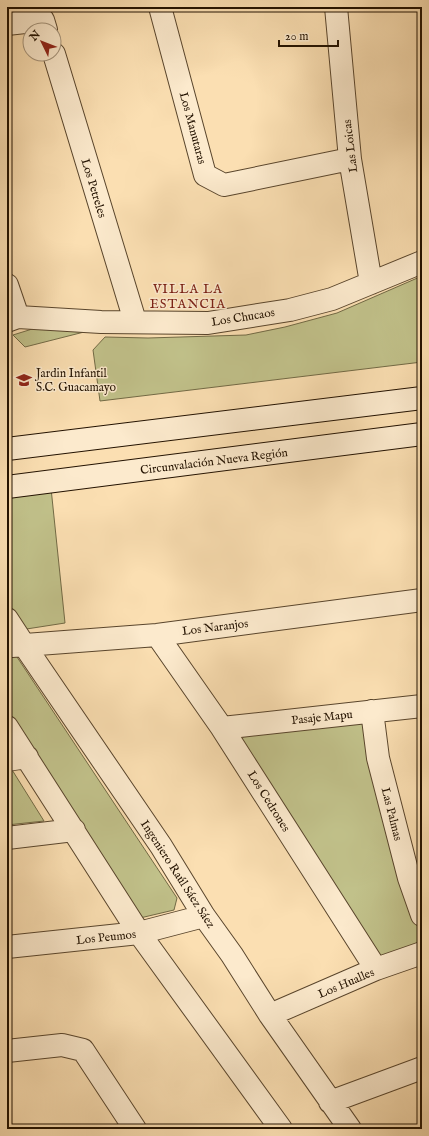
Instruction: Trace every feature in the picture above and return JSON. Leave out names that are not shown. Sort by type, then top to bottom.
[{"type":"street","name":"Los Manutaras","points":[[160,7],[206,175],[224,185],[350,159]]},
{"type":"street","name":"Las Loicas","points":[[336,7],[350,159],[371,283]]},
{"type":"street","points":[[25,22],[43,20],[44,22]]},
{"type":"street","points":[[7,24],[22,22]]},
{"type":"street","name":"Los Petreles","points":[[56,62],[135,322]]},
{"type":"street","name":"Los Chucaos","points":[[12,319],[208,323],[290,310],[332,299],[422,262]]},
{"type":"street","points":[[7,286],[12,319]]},
{"type":"street","points":[[7,449],[422,398]]},
{"type":"street","name":"Circunvalación Nueva Región","points":[[7,487],[422,434]]},
{"type":"street","name":"Los Naranjos","points":[[15,646],[157,635],[422,600]]},
{"type":"street","name":"Ingeniero Raúl Sáez Sáez","points":[[7,619],[15,646],[160,846],[204,916],[232,955],[270,1015],[350,1129]]},
{"type":"street","name":"Los Cedrones","points":[[157,635],[222,728],[376,969]]},
{"type":"street","name":"Pasaje Mapu","points":[[222,728],[422,706]]},
{"type":"street","name":"Las Palmas","points":[[372,711],[378,758],[409,878],[422,915]]},
{"type":"street","points":[[7,727],[17,759],[74,830],[140,933],[282,1129]]},
{"type":"street","points":[[7,838],[74,830]]},
{"type":"street","name":"Los Peumos","points":[[7,948],[140,933],[204,916]]},
{"type":"street","name":"Los Hualles","points":[[270,1015],[376,969],[422,953]]},
{"type":"street","points":[[7,1052],[62,1045],[83,1050],[135,1129]]},
{"type":"street","points":[[330,1102],[422,1068]]},
{"type":"green space","points":[[422,276],[422,362],[100,401],[93,350],[105,337],[148,338],[246,335],[285,327],[337,313]]},
{"type":"green space","points":[[45,325],[88,331],[25,347],[13,335]]},
{"type":"green space","points":[[51,488],[65,623],[20,630],[7,607],[7,493]]},
{"type":"green space","points":[[7,651],[13,651],[177,898],[174,910],[140,918],[7,713]]},
{"type":"green space","points":[[362,721],[422,942],[377,960],[237,744],[248,732]]},
{"type":"green space","points":[[9,765],[44,821],[7,825],[7,766]]},
{"type":"place","name":"Jardin Infantil S.C. Guacamayo","points":[[24,380]]},
{"type":"district","name":"VILLA LA ESTANCIA","points":[[188,296]]}]
